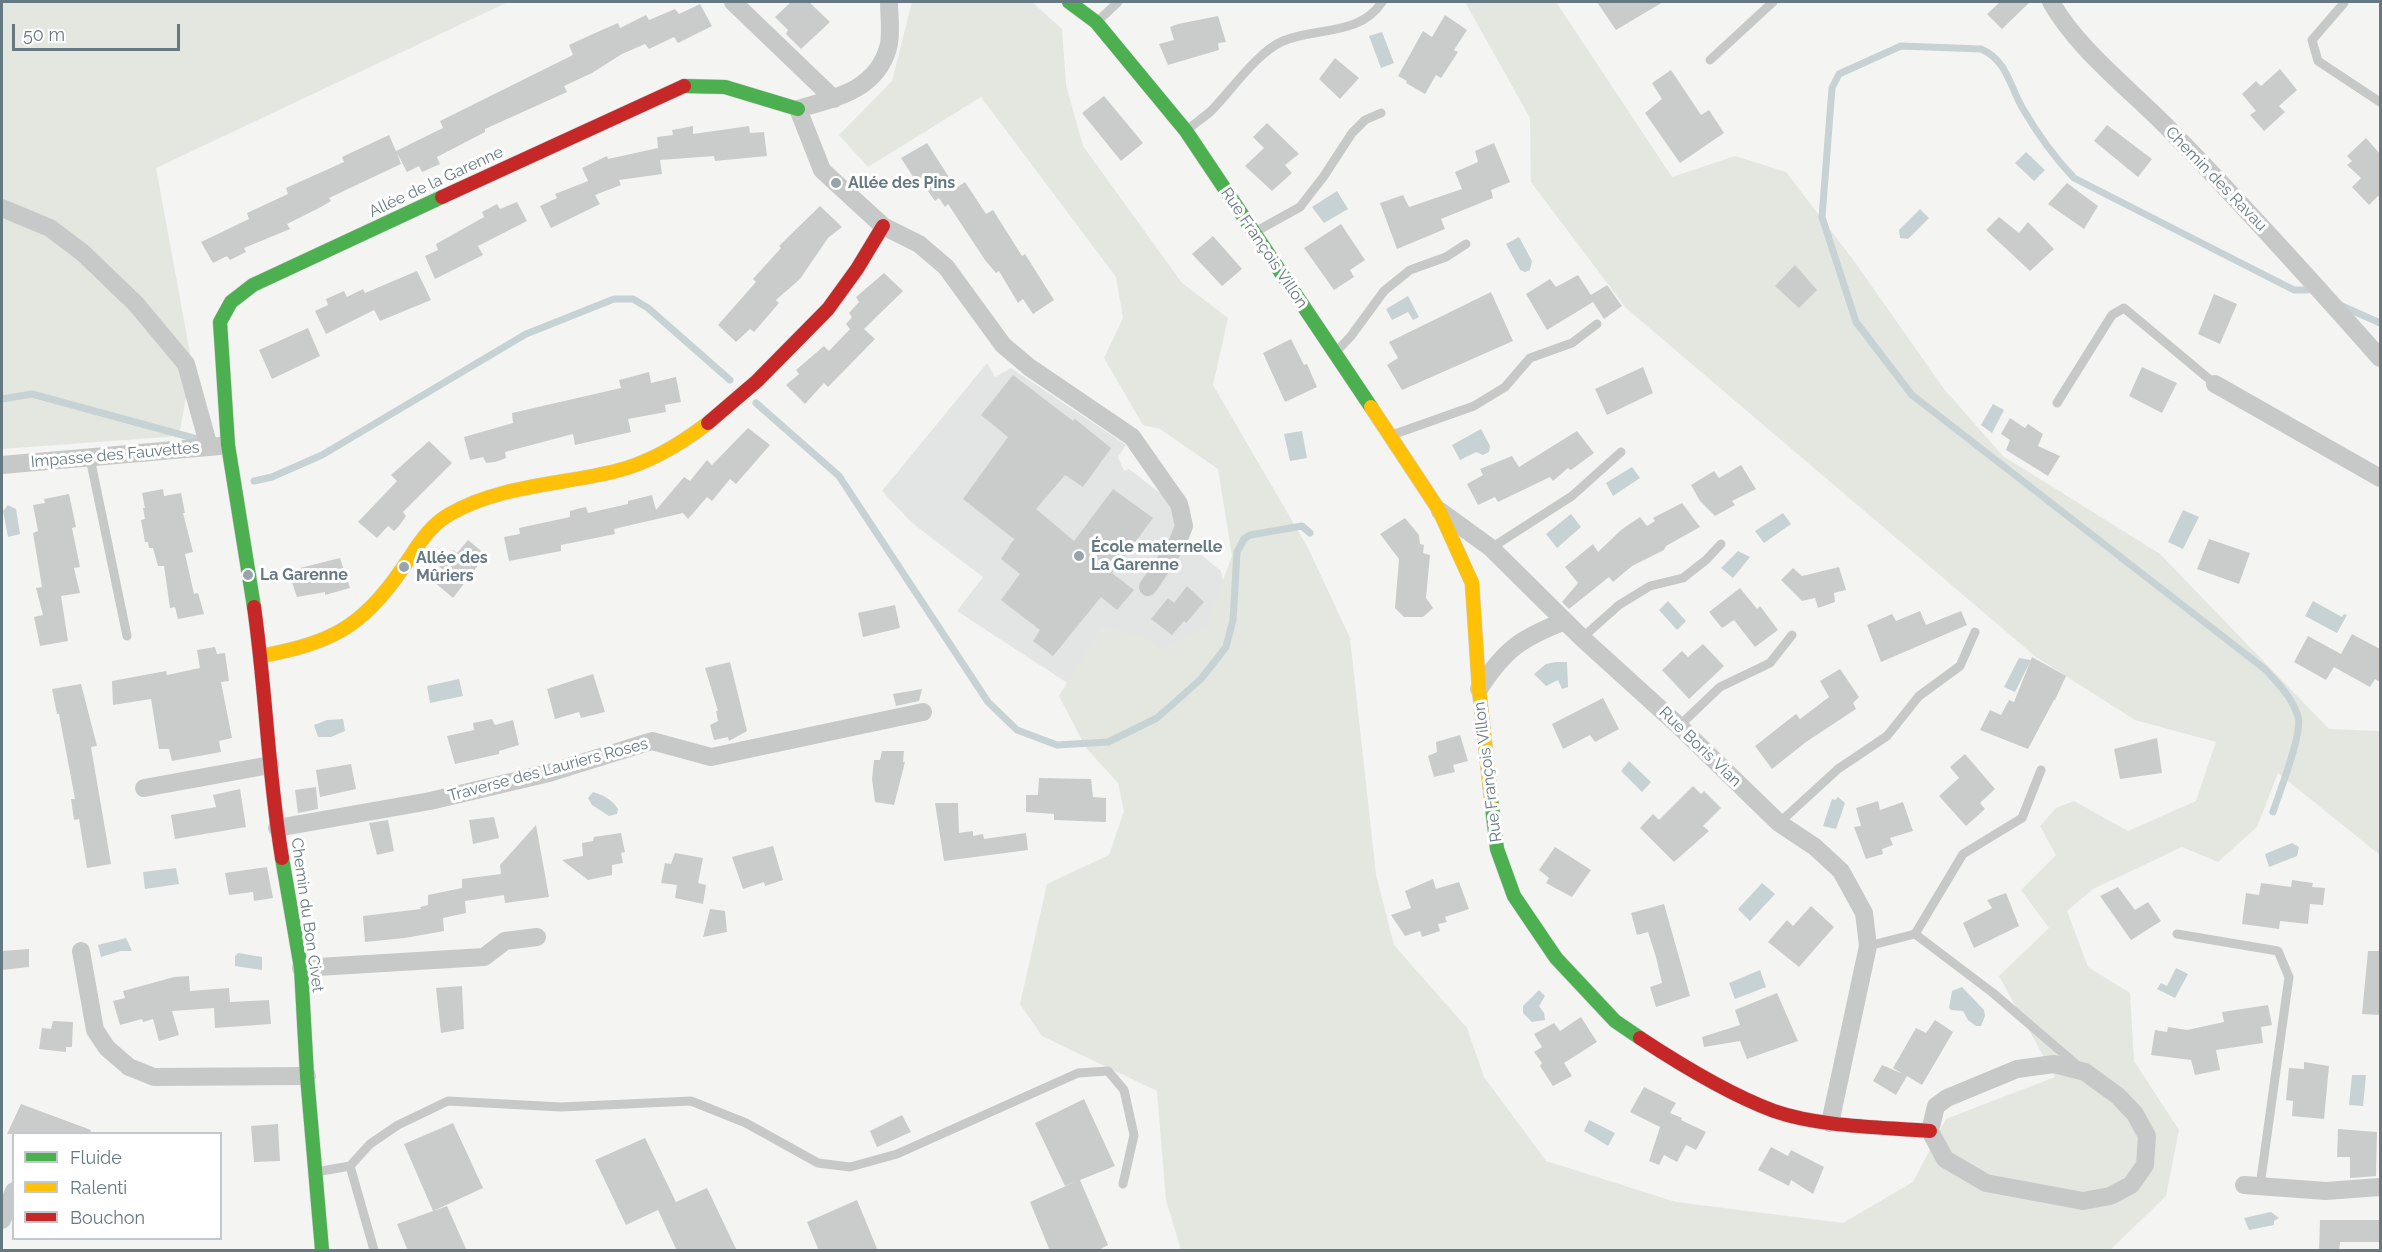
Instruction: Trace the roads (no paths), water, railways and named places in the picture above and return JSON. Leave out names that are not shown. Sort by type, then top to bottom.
[{"type":"street","points":[[733,2],[834,99]]},
{"type":"street","points":[[889,2],[889,47],[874,76],[854,92],[798,108],[822,170],[883,226],[919,244],[946,267],[1003,345],[1029,367],[1132,437],[1179,504],[1184,526],[1177,544],[1148,587]]},
{"type":"street","name":"Rue François Villon","points":[[1068,2],[1096,22],[1186,131],[1439,510],[1472,583],[1479,689],[1497,849],[1514,896],[1556,958],[1615,1021],[1689,1070],[1775,1111],[1830,1123],[1930,1131]]},
{"type":"street","name":"Chemin des Ravau","points":[[2051,2],[2063,24],[2164,124],[2255,219],[2380,358]]},
{"type":"street","name":"Allée de la Garenne","points":[[228,445],[220,322],[231,303],[253,285],[680,86],[725,87],[798,108]]},
{"type":"street","points":[[2,208],[50,228],[83,253],[136,304],[186,364],[209,447]]},
{"type":"street","points":[[228,445],[261,656],[288,651],[341,634],[366,616],[389,590],[422,540],[447,516],[493,496],[617,472],[665,452],[710,423],[772,366],[827,310],[860,266],[883,226]]},
{"type":"street","points":[[2215,384],[2380,478]]},
{"type":"street","name":"Impasse des Fauvettes","points":[[2,465],[228,445]]},
{"type":"street","name":"Rue François Villon","points":[[1439,510],[1491,548]]},
{"type":"street","name":"Rue Boris Vian","points":[[1491,548],[1582,638],[1679,726],[1779,822],[1815,847],[1842,871],[1864,913],[1868,946],[1830,1123]]},
{"type":"street","points":[[1479,689],[1493,667],[1510,649],[1532,634],[1565,621]]},
{"type":"street","name":"Chemin du Bon Civet","points":[[261,656],[277,828],[301,968],[307,1076],[322,1251]]},
{"type":"street","name":"Traverse des Lauriers Roses","points":[[277,828],[430,801],[549,773],[652,741],[711,757],[923,712]]},
{"type":"street","points":[[144,788],[270,765]]},
{"type":"street","points":[[301,968],[484,957],[506,941],[537,937]]},
{"type":"street","points":[[81,951],[95,1030],[107,1048],[129,1067],[154,1077],[307,1076]]},
{"type":"street","points":[[2054,1064],[2085,1072],[2118,1096],[2136,1114],[2147,1136],[2145,1165],[2131,1185],[2110,1196],[2083,1202],[1986,1183],[1945,1159],[1930,1131],[1936,1106],[1947,1098],[2017,1069],[2054,1064]]},
{"type":"street","points":[[2252,1186],[2326,1191],[2380,1187]]},
{"type":"street","points":[[2,1220],[12,1196]]},
{"type":"lane","points":[[1096,22],[1118,2]]},
{"type":"lane","points":[[1186,131],[1209,112],[1263,54],[1282,41],[1353,25],[1376,11],[1382,2]]},
{"type":"lane","points":[[1710,60],[1773,2]]},
{"type":"lane","points":[[2344,3],[2312,40],[2318,61],[2380,102]]},
{"type":"lane","points":[[1254,233],[1300,207],[1324,176],[1352,133],[1365,120],[1381,113]]},
{"type":"lane","points":[[1334,354],[1351,336],[1384,291],[1410,270],[1446,257],[1466,243]]},
{"type":"lane","points":[[2057,403],[2112,315],[2124,308],[2215,384]]},
{"type":"lane","points":[[1390,435],[1474,405],[1505,387],[1530,358],[1572,343],[1597,324]]},
{"type":"lane","points":[[1491,548],[1572,496],[1621,452]]},
{"type":"lane","points":[[90,458],[127,636]]},
{"type":"lane","points":[[1582,638],[1619,605],[1650,586],[1683,578],[1707,560],[1721,544]]},
{"type":"lane","points":[[1779,822],[1839,769],[1887,736],[1919,696],[1960,666],[1975,632]]},
{"type":"lane","points":[[1679,726],[1720,687],[1770,663],[1792,634]]},
{"type":"lane","points":[[1868,946],[1915,933],[1963,854],[2022,818],[2041,770]]},
{"type":"lane","points":[[1915,933],[1993,993],[2085,1072]]},
{"type":"lane","points":[[2177,934],[2278,951],[2289,977],[2252,1186]]},
{"type":"lane","points":[[316,1172],[350,1166],[370,1144],[398,1125],[448,1101],[561,1107],[691,1101],[746,1123],[818,1164],[850,1167],[897,1154],[1078,1073],[1108,1071],[1124,1090],[1134,1135],[1123,1184]]},
{"type":"lane","points":[[350,1166],[374,1251]]},
{"type":"waterway","points":[[2273,812],[2294,749],[2299,725],[2293,704],[2281,686],[2266,670],[1912,395],[1856,322],[1822,217],[1832,88],[1839,74],[1901,46],[1981,49],[1997,60],[2034,127],[2074,178],[2294,290],[2307,290]]},
{"type":"waterway","points":[[254,481],[272,477],[322,455],[526,334],[614,299],[633,299],[648,308],[730,380]]},
{"type":"waterway","points":[[2342,306],[2380,323]]},
{"type":"waterway","points":[[2,399],[32,394],[197,439]]},
{"type":"waterway","points":[[756,403],[839,476],[988,702],[1017,730],[1057,745],[1108,742],[1157,718],[1201,679],[1226,647],[1233,620],[1237,552],[1244,539],[1250,535],[1302,526],[1310,533]]},
{"type":"place","name":"Allée des Pins","points":[[836,183]]},
{"type":"place","name":"École maternelle La Garenne","points":[[1079,556]]},
{"type":"place","name":"Allée des Mûriers","points":[[404,567]]},
{"type":"place","name":"La Garenne","points":[[248,575]]}]
